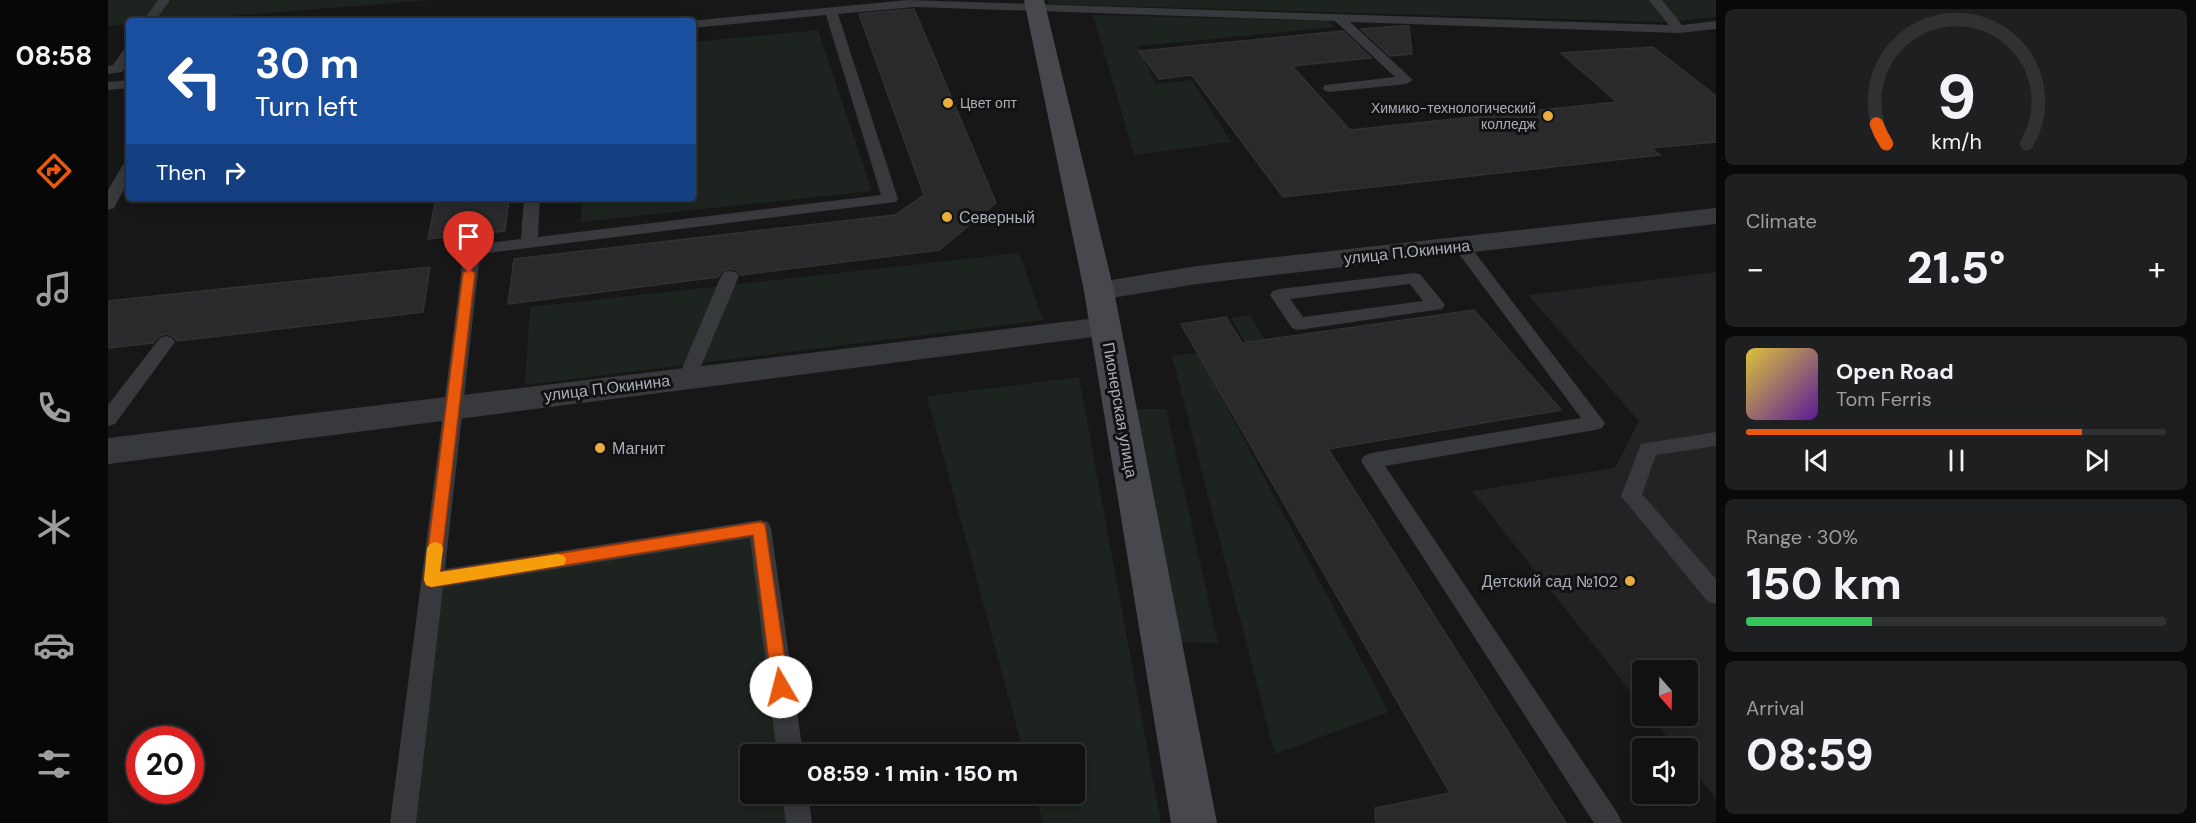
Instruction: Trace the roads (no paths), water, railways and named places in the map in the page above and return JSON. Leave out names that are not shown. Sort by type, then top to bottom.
[{"type":"street","name":"Пионерская улица","points":[[1035,4],[1099,291],[1194,823]]},
{"type":"street","name":"улица П.Окинина","points":[[1099,291],[1197,275],[1716,216]]},
{"type":"street","name":"улица П.Окинина","points":[[108,451],[1105,327]]},
{"type":"lane","points":[[151,18],[164,0]]},
{"type":"lane","points":[[1655,0],[1679,28]]},
{"type":"lane","points":[[696,24],[915,3],[1035,4],[1339,18],[1679,28],[1716,25]]},
{"type":"lane","points":[[403,823],[472,250],[890,199],[831,12]]},
{"type":"lane","points":[[1330,88],[1406,80],[1339,18]]},
{"type":"lane","points":[[126,55],[113,70],[108,85],[126,84]]},
{"type":"lane","points":[[108,205],[126,172]]},
{"type":"lane","points":[[529,243],[532,201]]},
{"type":"lane","points":[[1461,246],[1596,423],[1371,461],[1609,823]]},
{"type":"lane","points":[[687,378],[730,276]]},
{"type":"lane","points":[[1414,278],[1436,305],[1298,324],[1278,296],[1414,278]]},
{"type":"lane","points":[[108,419],[166,342]]},
{"type":"lane","points":[[1716,439],[1648,449],[1631,496],[1716,595]]},
{"type":"lane","points":[[431,580],[760,528],[789,744]]},
{"type":"lane","points":[[796,804],[799,823]]},
{"type":"place","name":"Цвет опт","points":[[948,103]]},
{"type":"place","name":"Химико-технологический колледж","points":[[1548,116]]},
{"type":"place","name":"Северный","points":[[947,217]]},
{"type":"place","name":"Магнит","points":[[600,448]]},
{"type":"place","name":"Детский сад №102","points":[[1630,581]]}]
